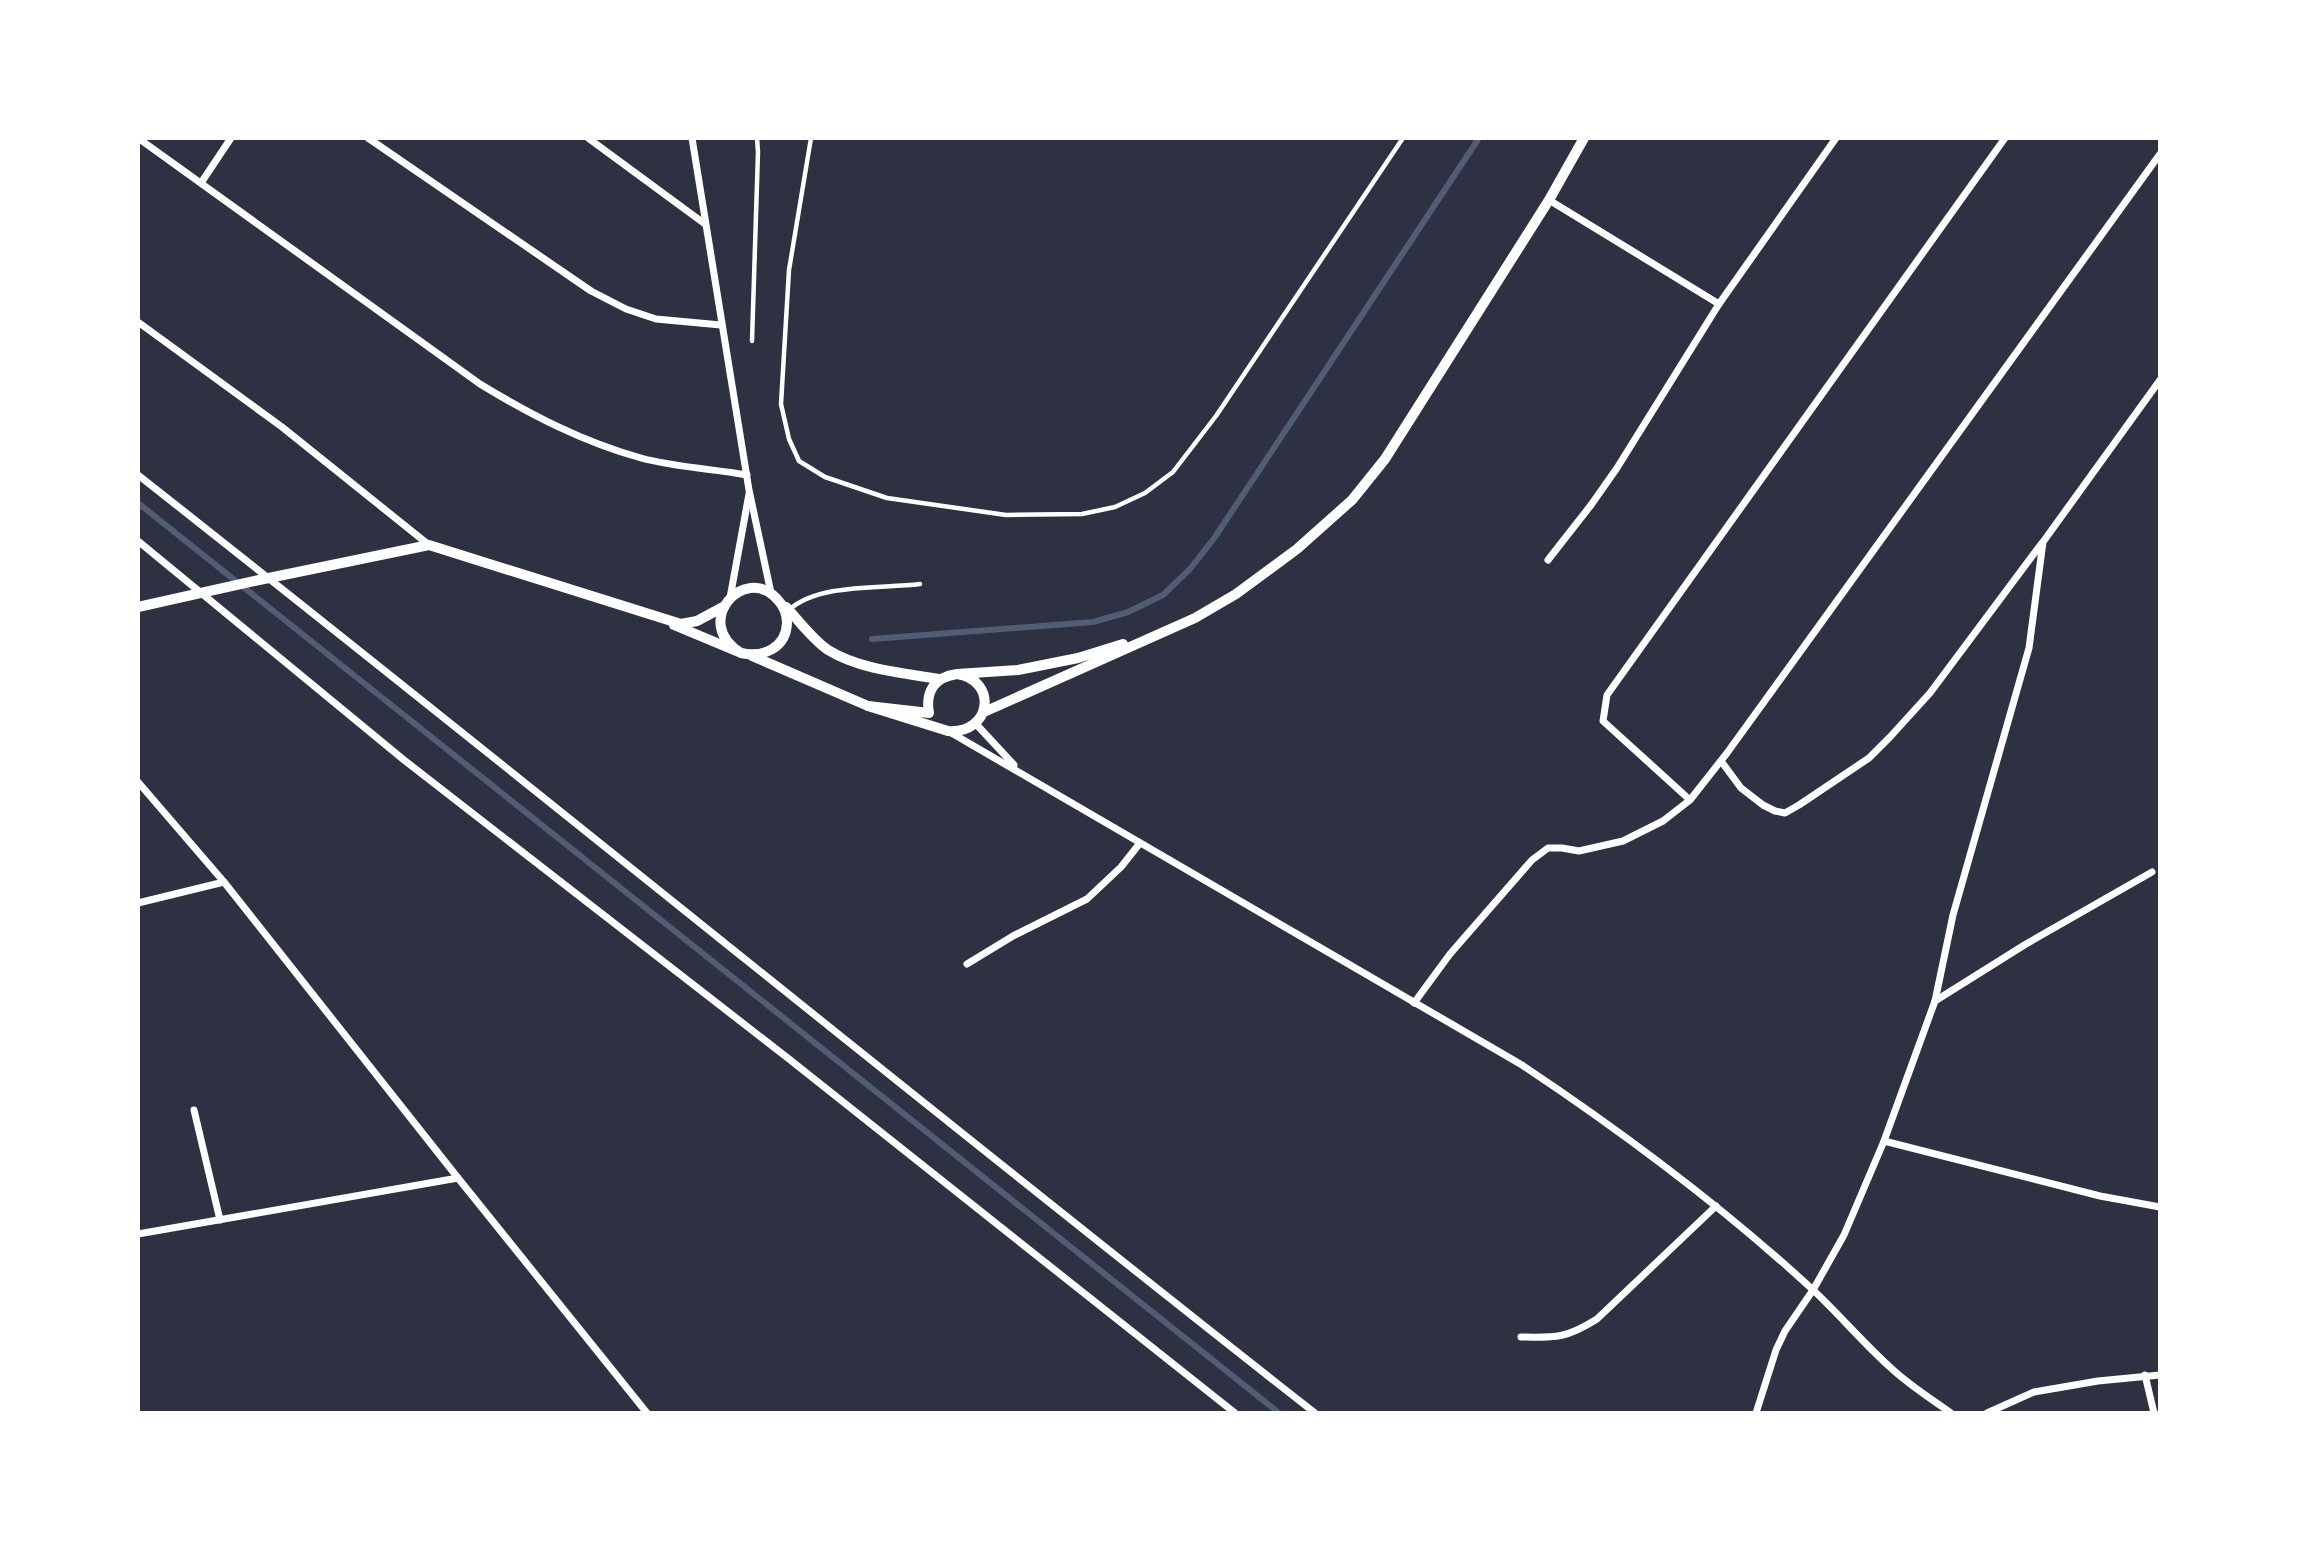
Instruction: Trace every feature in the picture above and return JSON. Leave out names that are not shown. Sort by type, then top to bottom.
[{"type":"street","points":[[138,138],[480,384],[524,411],[564,431],[642,458],[747,475]]},
{"type":"street","points":[[201,183],[231,138]]},
{"type":"street","points":[[368,138],[614,303],[656,318],[721,325]]},
{"type":"street","points":[[588,138],[705,224]]},
{"type":"street","points":[[692,138],[747,475],[775,597],[785,609],[786,631],[781,642],[773,649],[746,655],[732,648],[725,639],[720,618],[727,603],[750,490]]},
{"type":"street","points":[[948,731],[968,730],[984,712],[1195,618],[1236,594],[1287,556],[1352,500],[1385,459],[1549,200],[1584,138]]},
{"type":"street","points":[[1548,560],[1617,468],[1719,304],[1836,138]]},
{"type":"street","points":[[1690,800],[1603,721],[1607,695],[2005,138]]},
{"type":"street","points":[[1414,1003],[1450,954],[1505,893],[1523,868],[1548,848],[1580,851],[1623,841],[1663,821],[1690,800],[2160,155]]},
{"type":"street","points":[[1549,200],[1719,304]]},
{"type":"street","points":[[138,322],[282,427],[429,545],[681,624],[697,621],[727,603],[739,592],[750,588],[761,589],[775,597],[827,649],[877,668],[939,679],[957,674],[1018,670],[1078,658],[1195,618]]},
{"type":"street","points":[[1721,761],[1741,788],[1763,805],[1785,813],[1859,765],[1891,737],[1930,693],[2160,380]]},
{"type":"street","points":[[138,475],[264,579],[1315,1413]]},
{"type":"street","points":[[138,541],[404,760],[789,1059],[1235,1413]]},
{"type":"street","points":[[1756,1413],[1776,1350],[1785,1331],[1813,1290],[1844,1235],[1884,1141],[1936,1000],[1953,915],[2029,648],[2043,542]]},
{"type":"street","points":[[138,607],[429,545]]},
{"type":"street","points":[[630,607],[867,706],[948,731],[1522,1065],[1594,1112],[1663,1163],[1813,1290],[1891,1369],[1951,1413]]},
{"type":"street","points":[[957,674],[966,676],[980,686],[984,694],[984,712]]},
{"type":"street","points":[[867,706],[929,713],[928,695],[939,679]]},
{"type":"street","points":[[976,724],[1020,771]]},
{"type":"street","points":[[138,782],[225,882],[647,1413]]},
{"type":"street","points":[[967,964],[1013,936],[1087,899],[1114,875],[1140,843]]},
{"type":"street","points":[[1936,1000],[2026,944],[2152,872]]},
{"type":"street","points":[[138,903],[225,882]]},
{"type":"street","points":[[194,1110],[220,1220]]},
{"type":"street","points":[[1884,1141],[2100,1196],[2160,1207]]},
{"type":"street","points":[[138,1234],[458,1178]]},
{"type":"street","points":[[1521,1337],[1554,1338],[1575,1333],[1597,1319],[1716,1206]]},
{"type":"street","points":[[2145,1375],[2154,1413]]},
{"type":"street","points":[[1987,1413],[2034,1392],[2098,1381],[2160,1375]]},
{"type":"lane","points":[[752,341],[757,138]]},
{"type":"lane","points":[[811,138],[789,270],[781,404],[789,439],[799,461],[825,477],[887,498],[1006,515],[1082,514],[1115,507],[1145,494],[1172,472],[1216,416],[1403,138]]},
{"type":"lane","points":[[788,610],[798,601],[822,592],[920,584]]},
{"type":"waterway","points":[[872,639],[1093,622],[1128,612],[1163,595],[1190,569],[1215,537],[1479,138]]},
{"type":"waterway","points":[[138,503],[1279,1413]]}]
